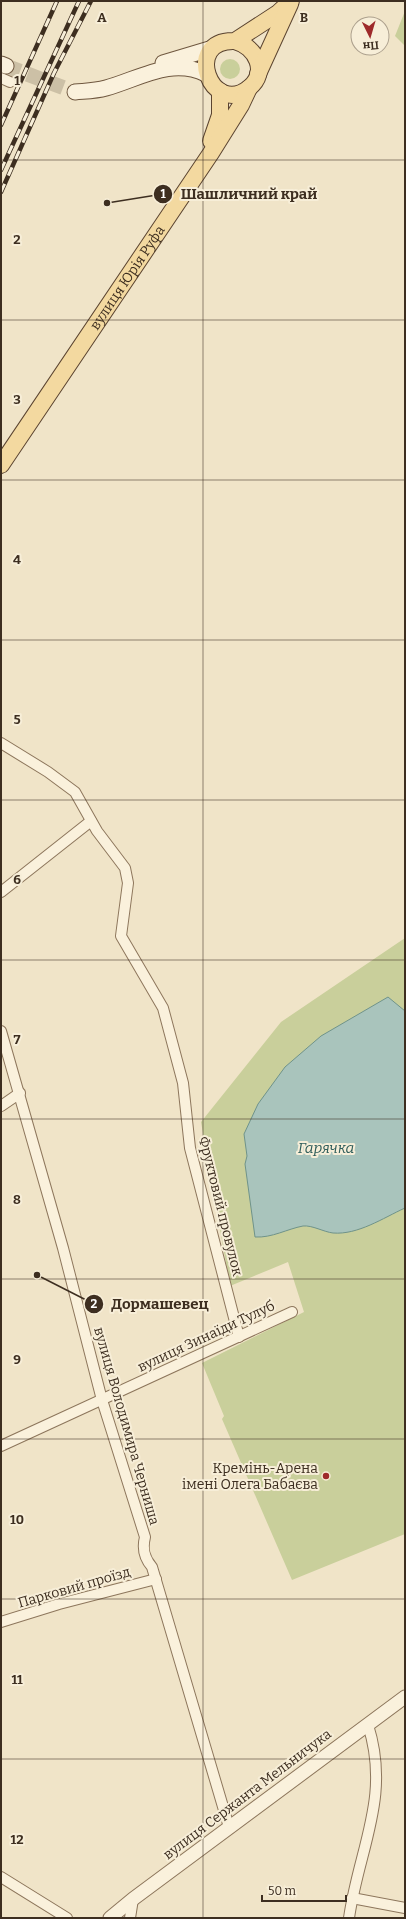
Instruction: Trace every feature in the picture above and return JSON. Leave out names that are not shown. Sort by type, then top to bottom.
[{"type":"main road","points":[[235,41],[278,13],[292,1]]},
{"type":"main road","name":"вулиця Юрія Руфа","points":[[1,465],[197,174],[241,105],[292,1]]},
{"type":"main road","points":[[147,72],[166,61],[213,48],[223,42],[235,41],[244,44],[251,49],[256,57],[258,65],[253,81],[235,94],[220,91],[209,81],[206,74],[206,60],[213,48]]},
{"type":"main road","points":[[75,92],[106,88],[158,69],[180,68],[198,70],[206,74]]},
{"type":"main road","points":[[197,174],[220,115],[220,91]]},
{"type":"street","name":"Фруктовий провулок","points":[[1,743],[48,772],[75,792],[91,821],[125,868],[128,883],[121,936],[163,1008],[183,1083],[190,1148],[239,1337]]},
{"type":"street","points":[[1,892],[91,821]]},
{"type":"street","name":"вулиця Володимира Черниша","points":[[1,1031],[20,1092],[64,1248],[102,1400],[145,1537],[144,1552],[146,1560],[152,1567],[156,1579],[229,1827]]},
{"type":"street","points":[[1,1106],[20,1092]]},
{"type":"street","name":"вулиця Зинаїди Тулуб","points":[[1,1446],[292,1312]]},
{"type":"street","name":"Парковий проїзд","points":[[1,1622],[59,1604],[156,1579]]},
{"type":"street","name":"вулиця Сержанта Мельничука","points":[[110,1918],[133,1898],[405,1697]]},
{"type":"street","points":[[349,1918],[352,1898],[374,1812],[377,1776],[375,1746],[368,1725]]},
{"type":"street","points":[[1,1877],[67,1918]]},
{"type":"street","points":[[130,1918],[133,1898]]},
{"type":"street","points":[[352,1898],[405,1908]]},
{"type":"green space","points":[[405,11],[405,46],[395,36]]},
{"type":"green space","points":[[230,59],[237,62],[240,69],[237,76],[230,79],[223,76],[220,69],[223,62]]},
{"type":"green space","points":[[405,938],[405,1534],[292,1580],[222,1419],[224,1416],[202,1363],[304,1312],[288,1262],[230,1286],[201,1122],[281,1022]]},
{"type":"water","name":"Гарячка","points":[[388,997],[405,1011],[405,1208],[361,1229],[342,1233],[333,1233],[303,1226],[273,1235],[255,1237],[245,1164],[247,1156],[244,1134],[258,1104],[285,1067],[321,1036]]},
{"type":"tunnel","points":[[6,66],[75,92]]},
{"type":"railway","points":[[1,125],[57,1]]},
{"type":"railway","points":[[1,170],[79,1]]},
{"type":"railway","points":[[1,192],[54,73],[91,1]]},
{"type":"place","name":"Шашличний край","points":[[107,203]]},
{"type":"place","name":"Дормашевец","points":[[37,1275]]},
{"type":"place","name":"Кремінь-Арена імені Олега Бабаєва","points":[[326,1476]]}]
